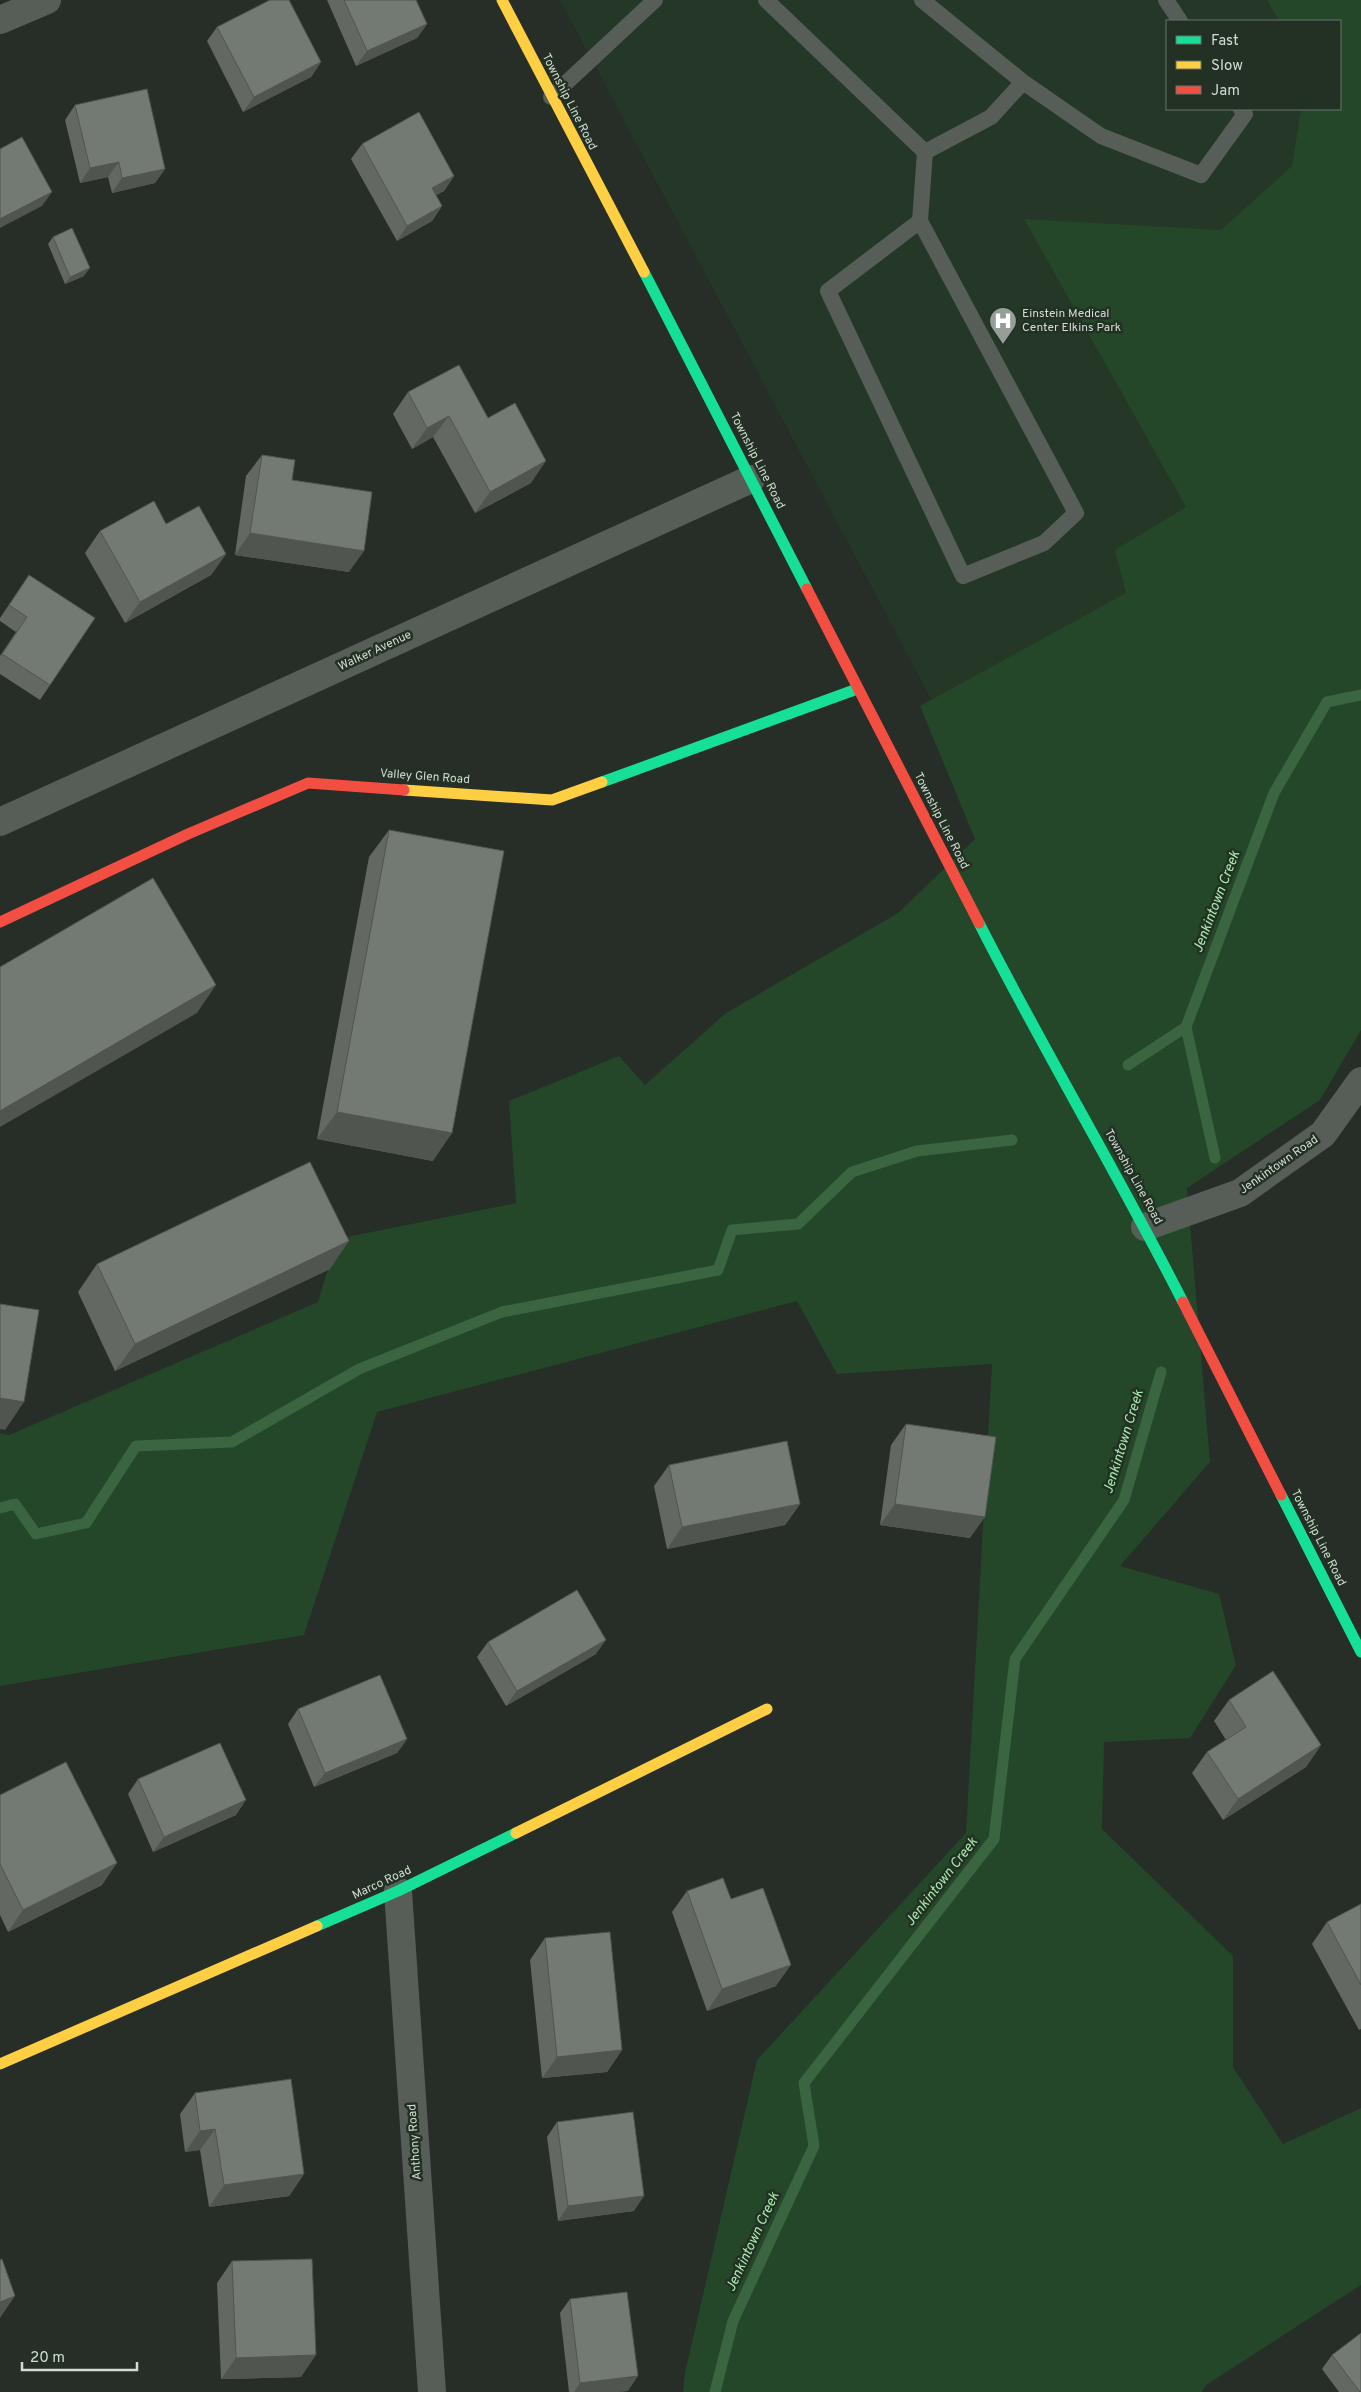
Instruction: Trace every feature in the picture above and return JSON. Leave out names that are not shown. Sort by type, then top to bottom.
[{"type":"main road","name":"Township Line Road","points":[[502,0],[1021,1005],[1145,1227],[1359,1644]]},
{"type":"main road","name":"Valley Glen Road","points":[[0,922],[188,834],[308,783],[552,800],[857,688]]},
{"type":"main road","name":"Marco Road","points":[[0,2064],[398,1891],[767,1709]]},
{"type":"street","points":[[0,20],[41,1]]},
{"type":"street","name":"Walker Avenue","points":[[0,822],[751,479]]},
{"type":"street","name":"Jenkintown Road","points":[[1145,1227],[1240,1193],[1323,1134],[1361,1081]]},
{"type":"street","name":"Anthony Road","points":[[398,1891],[432,2392]]},
{"type":"lane","points":[[551,97],[655,0]]},
{"type":"lane","points":[[766,0],[925,152]]},
{"type":"lane","points":[[922,0],[1023,82],[1101,136],[1201,175],[1245,114],[1242,110]]},
{"type":"lane","points":[[1166,0],[1179,20]]},
{"type":"lane","points":[[925,152],[991,117],[1023,82]]},
{"type":"lane","points":[[920,221],[828,291],[963,576],[1044,544],[1076,513],[920,221],[925,152]]},
{"type":"shaded area","name":"Einstein Medical Center Elkins Park","points":[[560,0],[1361,0],[1361,46],[1341,107],[1341,20],[1166,20],[1166,110],[1340,110],[1186,582],[983,797]]},
{"type":"green space","points":[[1267,0],[1361,0],[1361,1030],[1320,1100],[1187,1188],[1210,1462],[1120,1566],[1219,1594],[1236,1665],[1190,1738],[1104,1742],[1102,1829],[1233,1956],[1233,2067],[1283,2144],[1361,2108],[1361,2285],[1206,2385],[1202,2392],[683,2392],[685,2373],[757,2060],[966,1833],[992,1364],[837,1374],[797,1301],[377,1412],[304,1635],[0,1686],[0,1433],[9,1435],[318,1302],[337,1239],[516,1203],[509,1101],[619,1056],[645,1085],[726,1013],[898,913],[975,839],[920,706],[1126,593],[1115,550],[1186,507],[1024,219],[1221,230],[1292,166],[1301,110],[1341,110],[1341,20],[1278,20]]},
{"type":"building","points":[[270,0],[289,0],[321,62],[254,97],[217,27]]},
{"type":"building","points":[[344,0],[416,0],[427,24],[367,51]]},
{"type":"building","points":[[147,89],[165,169],[122,178],[119,162],[90,168],[75,105]]},
{"type":"building","points":[[419,112],[454,176],[432,188],[442,206],[407,226],[362,144]]},
{"type":"building","points":[[22,137],[52,192],[0,219],[0,149]]},
{"type":"building","points":[[72,228],[90,268],[70,277],[53,237]]},
{"type":"building","points":[[459,365],[488,418],[515,403],[546,461],[490,492],[449,416],[427,428],[408,392]]},
{"type":"building","points":[[262,455],[295,460],[292,480],[372,492],[364,551],[250,533]]},
{"type":"building","points":[[154,501],[166,524],[199,506],[226,554],[140,602],[100,531]]},
{"type":"building","points":[[29,575],[95,618],[50,685],[2,654],[27,617],[9,605]]},
{"type":"building","points":[[389,830],[504,851],[452,1133],[337,1112]]},
{"type":"building","points":[[153,878],[216,985],[0,1111],[0,967]]},
{"type":"building","points":[[310,1162],[349,1241],[135,1344],[97,1264]]},
{"type":"building","points":[[0,1304],[39,1310],[24,1402],[0,1398]]},
{"type":"building","points":[[906,1424],[996,1437],[985,1517],[895,1504]]},
{"type":"building","points":[[787,1441],[800,1504],[682,1527],[669,1465]]},
{"type":"building","points":[[577,1590],[606,1640],[517,1691],[488,1642]]},
{"type":"building","points":[[1273,1671],[1321,1745],[1238,1799],[1207,1752],[1246,1727],[1229,1700]]},
{"type":"building","points":[[380,1675],[407,1739],[325,1773],[298,1709]]},
{"type":"building","points":[[220,1743],[246,1800],[164,1837],[138,1779]]},
{"type":"building","points":[[66,1762],[117,1863],[23,1910],[0,1864],[0,1795]]},
{"type":"building","points":[[723,1878],[731,1899],[763,1888],[791,1965],[722,1989],[687,1891]]},
{"type":"building","points":[[1361,1904],[1361,1985],[1327,1922]]},
{"type":"building","points":[[610,1932],[622,2050],[557,2057],[545,1938]]},
{"type":"building","points":[[291,2079],[304,2174],[224,2185],[215,2129],[200,2131],[195,2093]]},
{"type":"building","points":[[633,2112],[644,2196],[568,2206],[557,2122]]},
{"type":"building","points":[[2,2259],[15,2296],[0,2302],[0,2260]]},
{"type":"building","points":[[312,2259],[316,2355],[236,2358],[232,2261]]},
{"type":"building","points":[[627,2292],[638,2376],[580,2383],[570,2299]]},
{"type":"building","points":[[1361,2333],[1361,2392],[1360,2392],[1332,2355]]},
{"type":"waterway","name":"Jenkintown Creek","points":[[1215,1158],[1186,1027],[1274,793],[1327,702],[1361,695]]},
{"type":"waterway","points":[[1128,1065],[1186,1027]]},
{"type":"waterway","points":[[0,1508],[15,1504],[36,1534],[86,1523],[136,1446],[232,1442],[359,1369],[502,1312],[718,1270],[732,1230],[798,1224],[852,1172],[917,1151],[1012,1140]]},
{"type":"waterway","name":"Jenkintown Creek","points":[[715,2392],[733,2321],[814,2146],[804,2083],[994,1839],[1015,1659],[1124,1500],[1161,1372]]},
{"type":"traffic: fast","points":[[644,272],[807,589]]},
{"type":"traffic: fast","points":[[602,782],[857,689]]},
{"type":"traffic: fast","points":[[979,923],[1183,1302]]},
{"type":"traffic: fast","points":[[1281,1495],[1361,1652]]},
{"type":"traffic: fast","points":[[317,1926],[398,1891],[516,1833]]},
{"type":"traffic: slow","points":[[502,0],[644,272]]},
{"type":"traffic: slow","points":[[404,790],[552,800],[602,782]]},
{"type":"traffic: slow","points":[[516,1833],[767,1709]]},
{"type":"traffic: slow","points":[[0,2064],[317,1926]]},
{"type":"traffic: jam","points":[[807,589],[979,923]]},
{"type":"traffic: jam","points":[[0,922],[188,834],[308,783],[404,790]]},
{"type":"traffic: jam","points":[[1183,1302],[1281,1495]]},
{"type":"place","name":"Einstein Medical Center Elkins Park","points":[[1003,345]]}]
